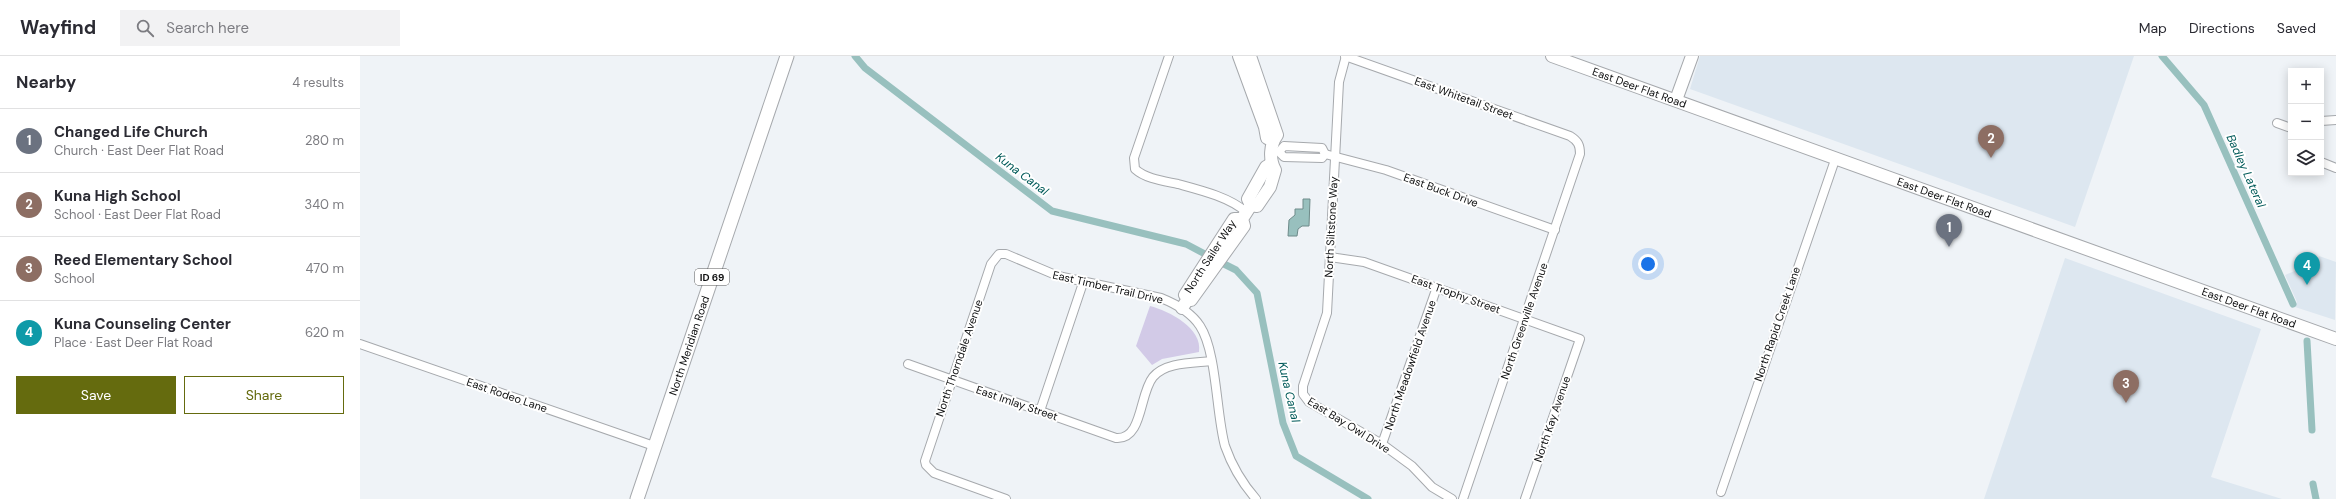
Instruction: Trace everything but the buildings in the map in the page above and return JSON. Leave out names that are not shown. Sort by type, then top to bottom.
[{"type":"main road","name":"North Meridian Road","points":[[637,499],[787,56]]},
{"type":"main road","points":[[1239,56],[1267,138],[1275,148]]},
{"type":"main road","points":[[1246,212],[1248,199],[1266,167],[1271,164],[1277,135],[1275,124],[1250,56]]},
{"type":"main road","name":"East Deer Flat Road","points":[[1552,56],[2336,339]]},
{"type":"main road","points":[[1676,100],[1692,56]]},
{"type":"main road","name":"North Sailer Way","points":[[1185,303],[1185,295],[1234,220],[1246,212]]},
{"type":"street","points":[[1169,56],[1134,158],[1135,169],[1145,176],[1182,185],[1227,200],[1246,212]]},
{"type":"street","name":"East Whitetail Street","points":[[1346,56],[1570,136],[1579,143]]},
{"type":"street","name":"North Siltstone Way","points":[[1303,394],[1303,386],[1327,313],[1338,82],[1346,56]]},
{"type":"street","points":[[2324,121],[2336,120]]},
{"type":"street","points":[[2277,123],[2288,127]]},
{"type":"street","name":"North Greenville Avenue","points":[[1463,499],[1580,154],[1579,143]]},
{"type":"street","name":"East Buck Drive","points":[[1275,148],[1284,157],[1322,158],[1325,154],[1386,170],[1555,230]]},
{"type":"street","name":"North Rapid Creek Lane","points":[[1720,492],[1836,158]]},
{"type":"street","points":[[2324,163],[2336,168]]},
{"type":"street","name":"East Timber Trail Drive","points":[[999,254],[1006,254],[1039,269],[1083,282],[1185,303],[1201,326],[1208,344],[1225,446],[1236,471],[1256,499]]},
{"type":"street","name":"North Thorndale Avenue","points":[[999,254],[991,264],[925,456],[926,465],[934,473],[1006,499]]},
{"type":"street","name":"East Trophy Street","points":[[1330,257],[1358,260],[1580,338]]},
{"type":"street","points":[[1040,411],[1083,282]]},
{"type":"street","name":"North Meadowfield Avenue","points":[[1382,444],[1437,287]]},
{"type":"street","name":"North Kay Avenue","points":[[1524,499],[1580,338]]},
{"type":"street","name":"East Rodeo Lane","points":[[360,344],[654,446]]},
{"type":"street","name":"East Imlay Street","points":[[908,364],[1116,438],[1127,437],[1133,429],[1153,377],[1172,366],[1211,360]]},
{"type":"street","name":"East Bay Owl Drive","points":[[1303,394],[1309,402],[1382,444],[1412,466],[1432,487],[1452,499]]},
{"type":"shaded area","points":[[1700,56],[2134,56],[2075,227],[1690,89]]},
{"type":"shaded area","points":[[1303,199],[1310,199],[1309,226],[1302,226],[1298,229],[1297,236],[1288,236],[1289,220],[1295,215],[1295,209],[1303,209]]},
{"type":"shaded area","points":[[2319,256],[2336,262],[2335,320],[2295,307],[2297,302],[2285,275],[2317,262]]},
{"type":"shaded area","points":[[2065,258],[2261,329],[2211,477],[2282,499],[1984,499]]},
{"type":"shaded area","points":[[1150,306],[1175,316],[1190,328],[1196,335],[1199,343],[1199,352],[1162,359],[1152,365],[1136,346]]},
{"type":"waterway","name":"Kuna Canal","points":[[855,56],[865,68],[1052,211],[1186,244],[1205,254]]},
{"type":"waterway","name":"Badley Lateral","points":[[2162,56],[2204,105],[2293,304]]},
{"type":"waterway","name":"Kuna Canal","points":[[1224,264],[1236,270],[1257,293],[1283,423],[1296,456],[1368,499]]},
{"type":"waterway","name":"Badley Lateral","points":[[2307,341],[2312,430]]},
{"type":"waterway","name":"Badley Lateral","points":[[2313,484],[2316,499]]},
{"type":"place","name":"Kuna High School","points":[[1991,158]]},
{"type":"place","name":"Changed Life Church","points":[[1949,247]]},
{"type":"place","name":"Kuna Counseling Center","points":[[2307,285]]},
{"type":"place","name":"Reed Elementary School","points":[[2126,403]]}]
